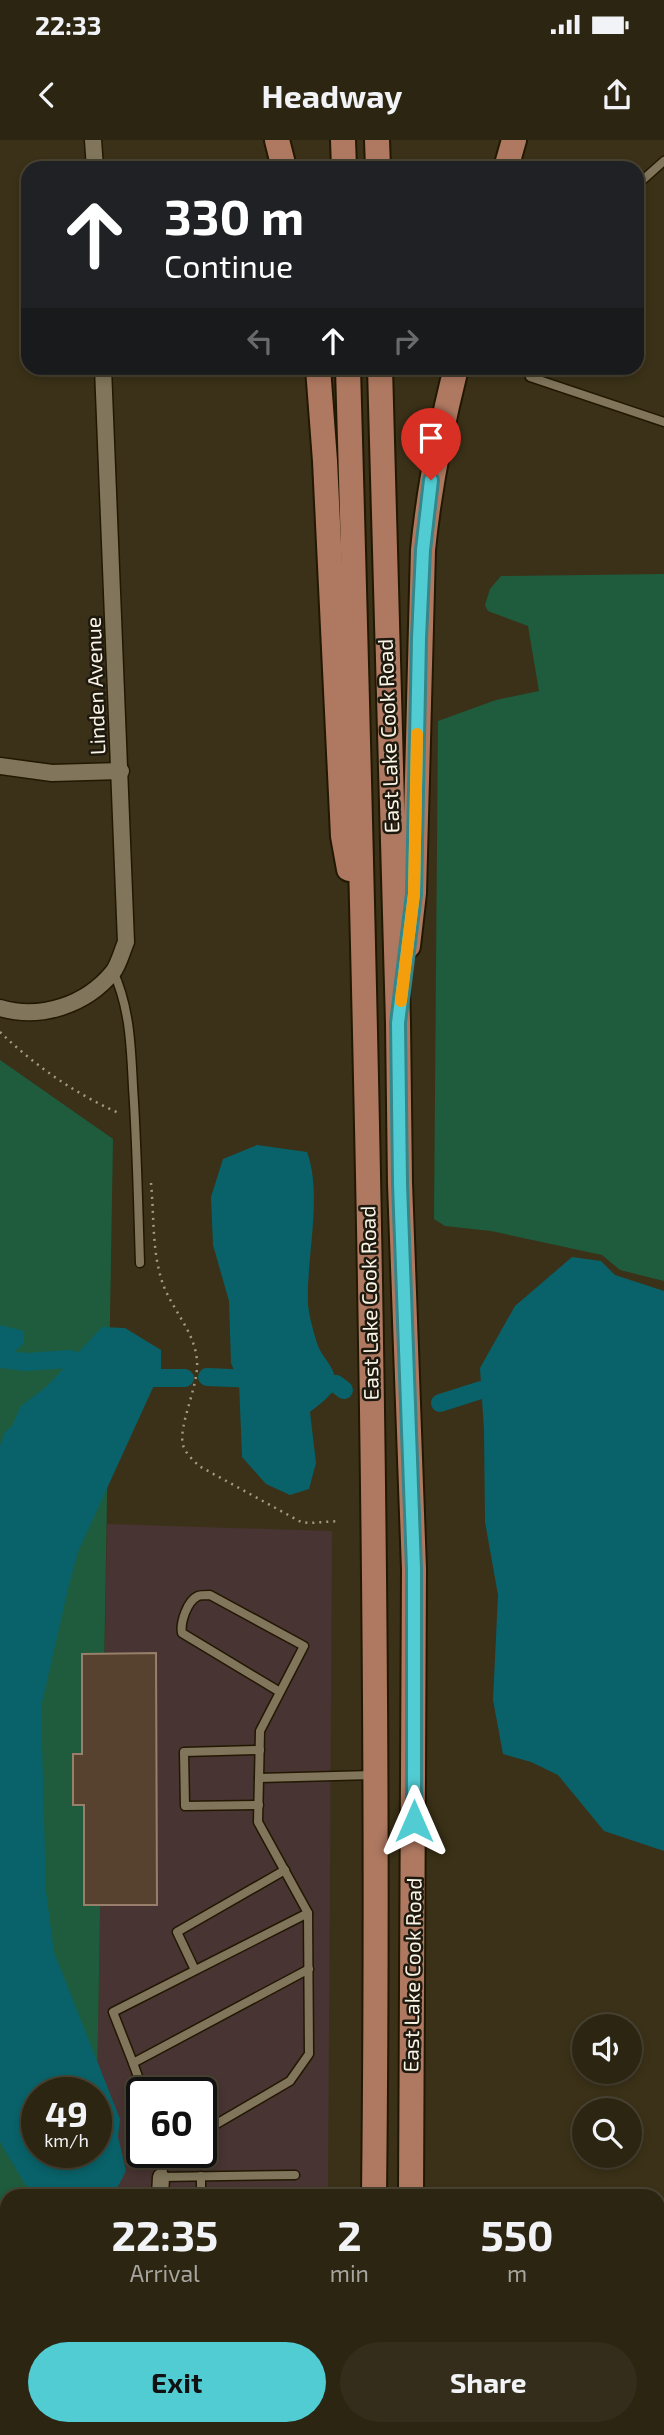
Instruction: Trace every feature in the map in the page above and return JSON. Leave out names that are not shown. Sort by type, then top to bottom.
[{"type":"main road","points":[[277,140],[282,161]]},
{"type":"main road","points":[[343,140],[344,161]]},
{"type":"main road","points":[[377,140],[377,161]]},
{"type":"main road","points":[[508,161],[514,140]]},
{"type":"main road","points":[[318,375],[326,461],[343,836],[363,943]]},
{"type":"main road","name":"East Lake Cook Road","points":[[348,375],[363,943],[374,1537],[377,1948],[374,2189]]},
{"type":"main road","name":"East Lake Cook Road","points":[[380,375],[398,1023],[400,1197],[414,1569],[411,2189]]},
{"type":"main road","points":[[398,1023],[414,894],[423,550],[436,451],[454,375]]},
{"type":"main road","points":[[376,1775],[414,1775]]},
{"type":"street","points":[[93,140],[94,161]]},
{"type":"street","name":"Linden Avenue","points":[[0,1008],[16,1013],[46,1012],[72,1004],[92,991],[113,971],[126,942],[103,375]]},
{"type":"street","points":[[0,766],[52,773],[121,771]]},
{"type":"street","points":[[160,2189],[161,2177]]},
{"type":"lane","points":[[644,179],[664,161]]},
{"type":"lane","points":[[530,375],[664,422]]},
{"type":"lane","points":[[113,971],[123,994],[128,1019],[136,1123],[140,1263]]},
{"type":"lane","points":[[217,2124],[290,2081],[309,2054],[308,1913],[258,1822],[260,1731],[304,1646],[210,1595],[192,1600],[180,1625],[182,1633],[280,1692]]},
{"type":"lane","points":[[259,1805],[185,1806],[184,1752],[260,1751]]},
{"type":"lane","points":[[259,1778],[376,1775]]},
{"type":"lane","points":[[195,1970],[177,1932],[285,1870]]},
{"type":"lane","points":[[139,2077],[113,2012],[308,1913]]},
{"type":"lane","points":[[134,2063],[309,1969]]},
{"type":"lane","points":[[163,2168],[161,2177],[295,2175]]},
{"type":"lane","points":[[201,2176],[201,2189]]},
{"type":"path","points":[[0,1032],[16,1048],[89,1100],[126,1115],[136,1123]]},
{"type":"path","points":[[150,1172],[161,1280],[194,1347],[197,1362],[194,1393],[183,1430],[183,1444],[190,1457],[199,1466],[301,1522],[339,1521]]},
{"type":"shaded area","points":[[107,1524],[332,1531],[328,2189],[95,2189],[96,2168],[112,2168],[112,2077],[97,2077]]},
{"type":"green space","points":[[664,574],[664,1281],[620,1270],[602,1255],[491,1231],[445,1226],[434,1219],[438,721],[496,700],[539,691],[528,626],[488,611],[485,605],[490,589],[501,576]]},
{"type":"green space","points":[[0,1060],[113,1139],[97,2077],[21,2077],[21,2168],[96,2168],[95,2189],[0,2189]]},
{"type":"water","points":[[257,1145],[307,1152],[314,1187],[309,1309],[318,1346],[332,1369],[335,1380],[332,1393],[310,1412],[316,1463],[309,1489],[290,1495],[266,1484],[242,1457],[239,1382],[231,1363],[229,1301],[213,1245],[211,1197],[223,1159]]},
{"type":"water","points":[[572,1257],[601,1261],[615,1275],[664,1291],[664,1851],[604,1831],[558,1775],[531,1762],[503,1754],[493,1700],[498,1595],[485,1522],[480,1368],[515,1306]]},
{"type":"water","points":[[0,1325],[24,1331],[24,1343],[6,1360],[0,1360]]},
{"type":"water","points":[[102,1327],[125,1328],[161,1350],[161,1370],[78,1552],[41,1707],[46,1892],[54,1952],[103,2077],[21,2077],[21,2168],[112,2168],[112,2099],[120,2119],[118,2137],[126,2171],[117,2189],[30,2189],[0,2142],[0,1446],[5,1432],[12,1426],[21,1406],[47,1386]]},
{"type":"building","points":[[156,1653],[157,1905],[84,1905],[84,1805],[73,1805],[73,1754],[82,1754],[82,1654]]},
{"type":"waterway","points":[[0,1359],[26,1362],[70,1359],[93,1366]]},
{"type":"waterway","points":[[134,1375],[185,1378]]},
{"type":"waterway","points":[[207,1377],[259,1379]]},
{"type":"waterway","points":[[315,1383],[336,1384],[344,1390]]},
{"type":"waterway","points":[[440,1403],[481,1390]]},
{"type":"slow traffic","points":[[401,1001],[414,894],[417,734]]},
{"type":"route","points":[[414,1821],[414,1569],[400,1184],[398,1023],[414,894],[419,638],[423,550],[431,480]]}]
